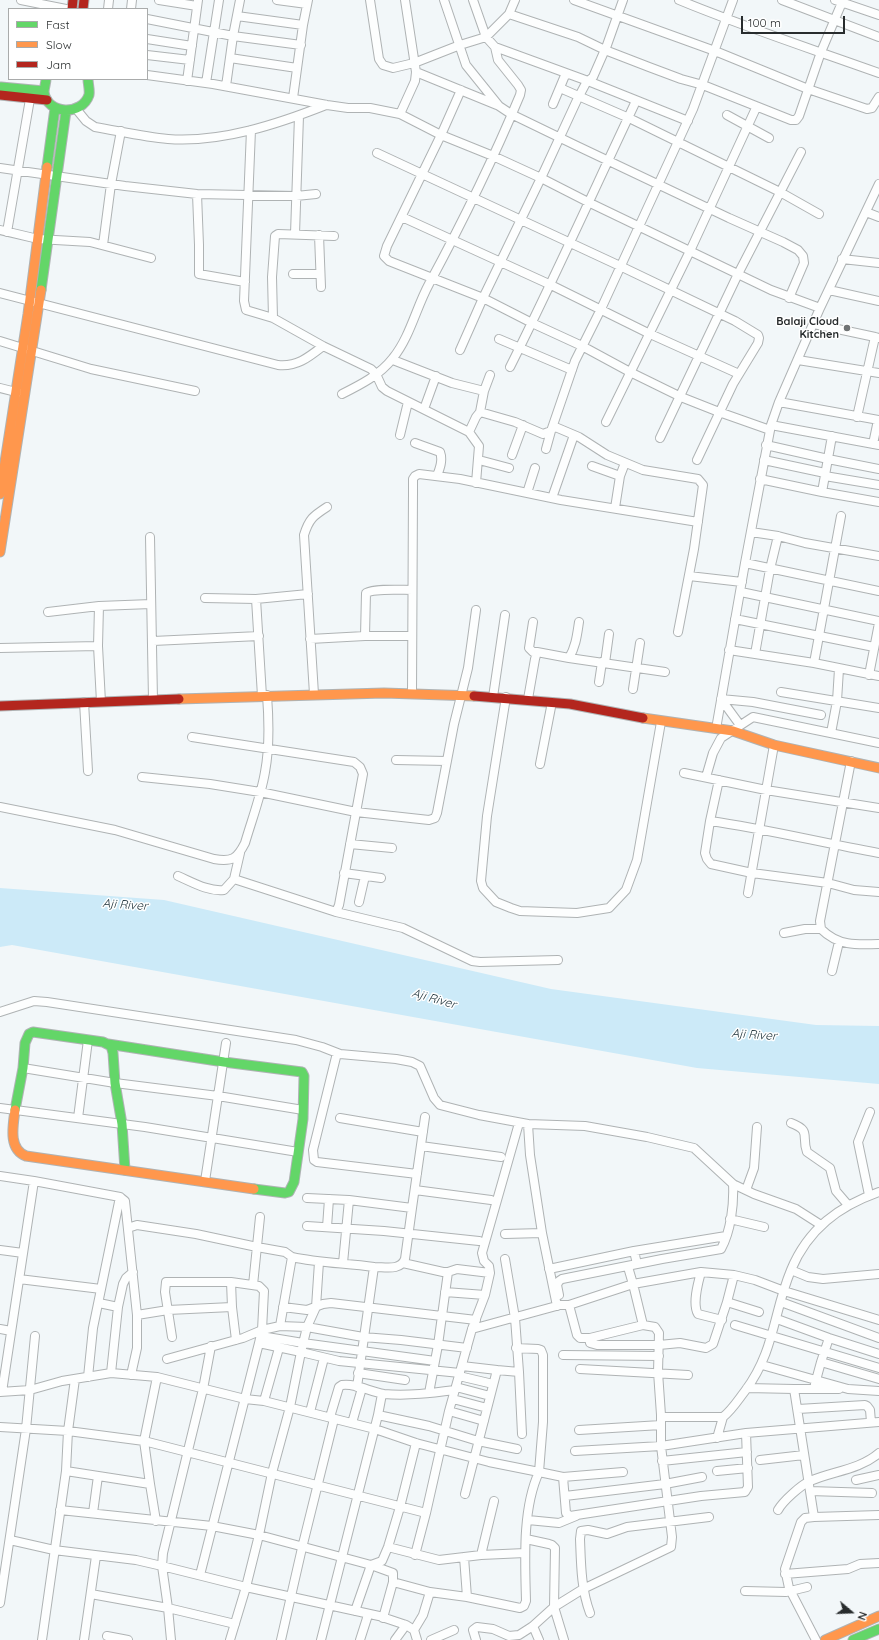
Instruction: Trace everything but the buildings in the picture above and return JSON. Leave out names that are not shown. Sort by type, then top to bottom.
[{"type":"main road","points":[[46,80],[46,95],[55,108],[66,111],[77,110],[86,101],[90,94],[88,80]]},
{"type":"main road","points":[[0,87],[13,84],[46,95]]},
{"type":"main road","points":[[0,95],[30,99],[46,95]]},
{"type":"main road","points":[[35,302],[38,238],[55,108]]},
{"type":"main road","points":[[0,552],[3,488],[8,440],[20,393],[35,302],[48,238],[58,177],[66,111]]},
{"type":"main road","points":[[0,706],[314,694],[493,696],[552,702],[661,722],[690,724],[716,729],[736,728],[774,745],[879,768]]},
{"type":"main road","points":[[33,1032],[108,1044],[224,1062],[302,1072],[304,1081],[303,1119],[294,1182],[289,1192],[286,1193],[25,1156],[18,1153],[14,1148],[13,1125],[27,1036],[33,1032]]},
{"type":"main road","points":[[108,1044],[113,1053],[114,1083],[122,1124],[125,1170]]},
{"type":"main road","points":[[825,1640],[879,1616]]},
{"type":"main road","points":[[858,1639],[879,1629]]},
{"type":"street","points":[[159,0],[198,3],[187,80]]},
{"type":"street","points":[[206,83],[219,0]]},
{"type":"street","points":[[226,86],[240,0]]},
{"type":"street","points":[[277,0],[308,2],[303,25],[293,98]]},
{"type":"street","points":[[370,0],[374,31],[381,63],[388,68],[415,68],[499,106],[511,114],[608,161],[798,250],[803,256],[804,263],[788,298]]},
{"type":"street","points":[[400,114],[415,81],[415,68],[405,0]]},
{"type":"street","points":[[444,0],[463,58],[470,71],[499,106]]},
{"type":"street","points":[[473,0],[486,37],[495,47],[588,81],[688,121]]},
{"type":"street","points":[[415,68],[460,45],[486,37],[509,14],[515,0]]},
{"type":"street","points":[[574,0],[715,51],[808,89],[867,109],[872,108],[879,97]]},
{"type":"street","points":[[460,350],[483,298],[579,96],[588,81],[593,77],[605,50],[623,0]]},
{"type":"street","points":[[679,0],[726,20],[879,73]]},
{"type":"street","points":[[546,449],[572,370],[688,121],[703,86],[733,0]]},
{"type":"street","points":[[782,0],[879,37]]},
{"type":"street","points":[[509,14],[578,37],[605,50],[681,80],[703,86],[756,108],[791,120],[796,120],[799,116],[821,52],[835,20],[840,1],[879,15]]},
{"type":"street","points":[[24,2],[48,2],[63,8]]},
{"type":"street","points":[[237,16],[303,25]]},
{"type":"street","points":[[148,19],[194,27],[233,36],[301,45]]},
{"type":"street","points":[[148,39],[192,46]]},
{"type":"street","points":[[342,394],[376,374],[392,360],[400,350],[433,278],[493,156],[520,95],[521,90],[511,74],[498,60],[495,47]]},
{"type":"street","points":[[148,55],[190,60]]},
{"type":"street","points":[[230,58],[297,68]]},
{"type":"street","points":[[553,104],[566,73]]},
{"type":"street","points":[[148,75],[226,86],[327,105],[348,108],[370,108],[400,114],[441,135],[493,156],[541,178],[788,298],[820,308]]},
{"type":"street","points":[[560,88],[629,118],[780,192],[819,214]]},
{"type":"street","points":[[461,90],[423,174],[387,246],[384,256],[389,261],[483,298],[582,346],[681,397],[719,412],[771,428],[832,436],[876,445],[878,420],[779,402]]},
{"type":"street","points":[[30,99],[4,231],[38,238],[90,242],[151,258]]},
{"type":"street","points":[[510,367],[551,285],[569,243],[636,101]]},
{"type":"street","points":[[77,110],[90,124],[168,139],[188,140],[251,130],[299,116],[327,105]]},
{"type":"street","points":[[606,422],[648,333],[690,250],[746,125],[756,108]]},
{"type":"street","points":[[727,115],[769,138]]},
{"type":"street","points":[[295,234],[299,116]]},
{"type":"street","points":[[251,130],[244,301],[246,310],[273,318],[323,346],[359,362],[376,374],[382,387],[408,402],[469,432],[480,446],[476,483]]},
{"type":"street","points":[[103,245],[111,184],[121,131]]},
{"type":"street","points":[[660,438],[681,397],[738,274],[800,152]]},
{"type":"street","points":[[377,153],[620,266],[669,291],[735,321],[758,335],[758,343],[739,374],[719,412],[697,460]]},
{"type":"street","points":[[0,168],[111,184],[197,194],[296,196],[316,194]]},
{"type":"street","points":[[716,729],[720,699],[741,592],[766,445],[771,428],[779,402],[820,308],[879,184]]},
{"type":"street","points":[[197,194],[199,245],[198,274],[245,282]]},
{"type":"street","points":[[866,212],[879,217]]},
{"type":"street","points":[[402,217],[551,285],[648,333],[739,374]]},
{"type":"street","points":[[273,318],[275,236],[278,234],[334,236]]},
{"type":"street","points":[[319,235],[321,287]]},
{"type":"street","points":[[842,259],[879,263]]},
{"type":"street","points":[[293,274],[320,274]]},
{"type":"street","points":[[829,290],[879,301]]},
{"type":"street","points":[[0,293],[278,365],[286,366],[304,360],[323,346]]},
{"type":"street","points":[[814,324],[877,337],[867,370],[857,417]]},
{"type":"street","points":[[499,339],[572,370]]},
{"type":"street","points":[[0,341],[91,369],[195,390]]},
{"type":"street","points":[[392,360],[484,392]]},
{"type":"street","points":[[798,360],[879,373]]},
{"type":"street","points":[[469,432],[480,412],[484,392],[490,375]]},
{"type":"street","points":[[424,409],[436,376]]},
{"type":"street","points":[[0,388],[20,393]]},
{"type":"street","points":[[400,435],[408,402]]},
{"type":"street","points":[[480,412],[523,425],[543,434],[552,429],[574,435],[624,463],[643,470],[691,478],[701,482],[703,489],[698,522],[678,632]]},
{"type":"street","points":[[512,455],[523,425]]},
{"type":"street","points":[[552,498],[574,435]]},
{"type":"street","points":[[822,492],[832,436]]},
{"type":"street","points":[[414,443],[440,452],[442,457],[437,476]]},
{"type":"street","points":[[766,445],[828,460],[879,469]]},
{"type":"street","points":[[479,460],[509,468]]},
{"type":"street","points":[[764,460],[879,485]]},
{"type":"street","points":[[615,508],[620,476],[624,463]]},
{"type":"street","points":[[592,466],[620,476]]},
{"type":"street","points":[[527,494],[534,468]]},
{"type":"street","points":[[412,694],[413,479],[415,476],[419,474],[437,476],[527,494],[698,522]]},
{"type":"street","points":[[760,479],[879,502]]},
{"type":"street","points":[[314,694],[304,535],[306,527],[313,516],[327,507]]},
{"type":"street","points":[[814,663],[841,516]]},
{"type":"street","points":[[751,532],[778,536],[835,549],[879,556]]},
{"type":"street","points":[[755,654],[770,569],[778,536]]},
{"type":"street","points":[[150,537],[153,700]]},
{"type":"street","points":[[745,563],[879,591]]},
{"type":"street","points":[[689,576],[742,582]]},
{"type":"street","points":[[365,636],[366,593],[369,591],[378,590],[412,590]]},
{"type":"street","points":[[741,592],[879,622],[869,675]]},
{"type":"street","points":[[205,598],[256,599],[308,594]]},
{"type":"street","points":[[0,807],[115,830],[214,859],[235,858],[245,842],[260,792],[265,773],[268,748],[269,723],[256,599]]},
{"type":"street","points":[[48,612],[99,606],[151,604]]},
{"type":"street","points":[[99,606],[98,646],[101,702]]},
{"type":"street","points":[[142,777],[210,784],[260,792],[356,812],[429,820],[435,818],[438,813],[454,724],[468,668],[476,610]]},
{"type":"street","points":[[493,696],[505,615]]},
{"type":"street","points":[[735,619],[874,646]]},
{"type":"street","points":[[533,622],[529,648],[533,652],[665,672]]},
{"type":"street","points":[[569,658],[574,650],[579,622]]},
{"type":"street","points":[[599,682],[609,634]]},
{"type":"street","points":[[153,641],[259,636]]},
{"type":"street","points":[[310,639],[365,636],[412,636]]},
{"type":"street","points":[[633,689],[640,643]]},
{"type":"street","points":[[0,648],[98,646]]},
{"type":"street","points":[[729,650],[814,663],[879,676]]},
{"type":"street","points":[[528,699],[537,652]]},
{"type":"street","points":[[831,733],[837,702],[839,669]]},
{"type":"street","points":[[781,692],[879,708]]},
{"type":"street","points":[[506,697],[487,816],[481,881],[483,888],[496,902],[520,911],[577,913],[609,908],[626,890],[637,860],[661,722]]},
{"type":"street","points":[[720,699],[753,702],[821,715]]},
{"type":"street","points":[[720,699],[736,728]]},
{"type":"street","points":[[84,702],[88,771]]},
{"type":"street","points":[[540,764],[552,702]]},
{"type":"street","points":[[706,778],[717,745],[721,738],[752,718],[879,743]]},
{"type":"street","points":[[192,737],[354,762],[360,767],[362,774],[356,812],[339,905],[336,912]]},
{"type":"street","points":[[748,893],[774,745]]},
{"type":"street","points":[[396,760],[447,761]]},
{"type":"street","points":[[821,929],[820,921],[851,761]]},
{"type":"street","points":[[684,773],[766,790],[879,808]]},
{"type":"street","points":[[719,780],[710,821],[706,853],[707,859],[712,864],[752,873],[828,883],[854,890],[879,892]]},
{"type":"street","points":[[710,821],[759,828],[879,853]]},
{"type":"street","points":[[350,844],[392,848]]},
{"type":"street","points":[[178,876],[217,891],[224,890],[234,879],[240,852]]},
{"type":"street","points":[[344,873],[381,878]]},
{"type":"street","points":[[359,902],[365,876]]},
{"type":"street","points":[[234,879],[336,912],[403,928],[472,961],[558,960]]},
{"type":"street","points":[[784,933],[805,929],[821,929],[839,942],[860,945],[879,944]]},
{"type":"street","points":[[832,971],[839,942]]},
{"type":"street","points":[[0,1012],[34,1001],[47,1002],[296,1040],[337,1053],[412,1062],[420,1066],[434,1098],[440,1105],[519,1123],[586,1126],[689,1146],[698,1150],[726,1179],[733,1184],[754,1194],[796,1209],[820,1225]]},
{"type":"street","points":[[78,1118],[88,1040]]},
{"type":"street","points":[[205,1181],[226,1043]]},
{"type":"street","points":[[337,1053],[313,1150],[314,1160],[317,1162],[417,1174]]},
{"type":"street","points":[[22,1068],[114,1083],[218,1096],[303,1110]]},
{"type":"street","points":[[0,1108],[122,1124],[298,1152]]},
{"type":"street","points":[[869,1195],[858,1142],[870,1112]]},
{"type":"street","points":[[128,1228],[137,1225],[196,1234],[285,1252],[292,1256],[319,1262],[374,1267],[398,1267],[403,1263],[405,1258],[425,1117]]},
{"type":"street","points":[[340,1118],[423,1132]]},
{"type":"street","points":[[414,1555],[426,1513],[449,1411],[472,1329],[485,1295],[490,1273],[489,1266],[484,1261],[482,1253],[519,1123]]},
{"type":"street","points":[[791,1123],[801,1127],[804,1130],[807,1152],[830,1168],[836,1191],[848,1205]]},
{"type":"street","points":[[476,1640],[473,1633],[475,1628],[497,1631],[509,1636],[515,1636],[533,1626],[554,1607],[583,1589],[671,1547],[672,1537],[661,1446],[658,1330],[655,1327],[643,1324],[589,1338],[580,1338],[577,1335],[562,1305],[549,1270],[530,1155],[528,1124]]},
{"type":"street","points":[[746,1190],[754,1168],[757,1127]]},
{"type":"street","points":[[420,1146],[501,1158]]},
{"type":"street","points":[[0,1176],[120,1197],[125,1201],[137,1315],[137,1348],[131,1375]]},
{"type":"street","points":[[34,1181],[1,1392],[30,1390],[75,1379],[111,1373],[157,1377],[245,1399],[264,1401],[290,1407],[375,1429],[416,1443],[474,1458],[562,1477],[623,1472]]},
{"type":"street","points":[[562,1305],[557,1285],[562,1279],[637,1264],[719,1251],[723,1246],[734,1202],[733,1184]]},
{"type":"street","points":[[415,1190],[491,1200]]},
{"type":"street","points":[[717,1438],[723,1417],[730,1411],[762,1365],[791,1270],[807,1242],[820,1225],[848,1205],[879,1192]]},
{"type":"street","points":[[88,1377],[93,1328],[120,1197]]},
{"type":"street","points":[[307,1198],[349,1200],[412,1208]]},
{"type":"street","points":[[327,1227],[329,1199]]},
{"type":"street","points":[[343,1263],[349,1200]]},
{"type":"street","points":[[253,1285],[260,1217]]},
{"type":"street","points":[[730,1219],[764,1227]]},
{"type":"street","points":[[307,1226],[479,1241]]},
{"type":"street","points":[[505,1234],[542,1233]]},
{"type":"street","points":[[549,1270],[634,1251],[726,1236]]},
{"type":"street","points":[[0,1250],[23,1253]]},
{"type":"street","points":[[634,1251],[637,1264]]},
{"type":"street","points":[[280,1326],[292,1256]]},
{"type":"street","points":[[505,1259],[514,1318],[519,1372],[522,1434]]},
{"type":"street","points":[[230,1640],[246,1587],[259,1535],[272,1473],[290,1407],[307,1327],[316,1307],[319,1262]]},
{"type":"street","points":[[403,1263],[448,1272],[457,1269],[490,1273]]},
{"type":"street","points":[[352,1423],[359,1388],[358,1373],[374,1267]]},
{"type":"street","points":[[628,1267],[643,1324]]},
{"type":"street","points":[[791,1270],[808,1277],[823,1279],[879,1274]]},
{"type":"street","points":[[111,1373],[118,1307],[124,1281],[132,1272]]},
{"type":"street","points":[[429,1393],[438,1345],[448,1272]]},
{"type":"street","points":[[472,1329],[633,1284],[700,1272],[734,1275],[755,1280],[784,1291],[879,1320]]},
{"type":"street","points":[[700,1272],[696,1292],[696,1311],[702,1316],[722,1320]]},
{"type":"street","points":[[589,1338],[590,1343],[596,1345],[659,1345],[680,1343],[706,1348],[710,1347],[713,1344],[722,1320],[734,1275]]},
{"type":"street","points":[[18,1279],[101,1289]]},
{"type":"street","points":[[172,1338],[165,1292],[166,1282],[231,1282],[253,1285],[264,1290],[261,1336],[230,1463],[200,1575]]},
{"type":"street","points":[[231,1282],[236,1340]]},
{"type":"street","points":[[445,1292],[485,1295]]},
{"type":"street","points":[[728,1302],[759,1312]]},
{"type":"street","points":[[781,1302],[879,1338]]},
{"type":"street","points":[[99,1303],[118,1307]]},
{"type":"street","points":[[283,1307],[307,1310],[331,1303],[476,1320]]},
{"type":"street","points":[[137,1315],[168,1310],[232,1306]]},
{"type":"street","points":[[777,1319],[879,1354]]},
{"type":"street","points":[[735,1325],[879,1368]]},
{"type":"street","points":[[261,1336],[280,1326],[307,1327],[363,1337],[467,1348]]},
{"type":"street","points":[[0,1329],[11,1331]]},
{"type":"street","points":[[0,1603],[26,1428],[34,1336]]},
{"type":"street","points":[[261,1336],[279,1348],[324,1358],[360,1364],[434,1365]]},
{"type":"street","points":[[167,1359],[211,1346],[261,1336],[361,1351],[434,1365],[460,1371],[493,1384]]},
{"type":"street","points":[[814,1389],[829,1338]]},
{"type":"street","points":[[171,1640],[162,1566],[163,1553],[203,1389],[211,1346]]},
{"type":"street","points":[[264,1401],[279,1348]]},
{"type":"street","points":[[393,1582],[430,1592],[467,1597],[520,1608],[524,1606],[526,1601],[525,1553],[529,1498],[538,1472],[543,1422],[542,1354],[541,1350],[538,1349],[516,1348]]},
{"type":"street","points":[[563,1354],[659,1356]]},
{"type":"street","points":[[310,1412],[324,1358]]},
{"type":"street","points":[[821,1362],[879,1379]]},
{"type":"street","points":[[762,1365],[848,1389]]},
{"type":"street","points":[[580,1369],[658,1372],[688,1375]]},
{"type":"street","points":[[460,1371],[497,1370],[519,1372]]},
{"type":"street","points":[[465,1494],[497,1370]]},
{"type":"street","points":[[358,1373],[405,1380]]},
{"type":"street","points":[[156,1521],[144,1441],[157,1377]]},
{"type":"street","points":[[42,1640],[66,1471],[68,1431],[75,1379]]},
{"type":"street","points":[[281,1640],[290,1597],[318,1485],[339,1387],[345,1384],[382,1394],[404,1395],[455,1392],[490,1396]]},
{"type":"street","points":[[747,1388],[848,1389],[879,1391]]},
{"type":"street","points":[[794,1389],[814,1517]]},
{"type":"street","points":[[455,1392],[487,1408]]},
{"type":"street","points":[[321,1640],[375,1429],[382,1394]]},
{"type":"street","points":[[575,1451],[661,1446],[746,1433],[875,1422],[870,1410],[864,1405],[798,1409]]},
{"type":"street","points":[[449,1411],[484,1421]]},
{"type":"street","points":[[378,1415],[429,1426],[478,1441],[518,1449]]},
{"type":"street","points":[[661,1415],[664,1417],[723,1417]]},
{"type":"street","points":[[579,1430],[661,1425]]},
{"type":"street","points":[[0,1427],[68,1431],[144,1441],[426,1513]]},
{"type":"street","points":[[562,1477],[566,1513],[570,1516],[701,1496],[746,1492],[748,1487],[746,1433]]},
{"type":"street","points":[[371,1565],[382,1561],[388,1548],[416,1443]]},
{"type":"street","points":[[662,1461],[747,1452]]},
{"type":"street","points":[[778,1510],[784,1502],[809,1482],[858,1466],[879,1453]]},
{"type":"street","points":[[760,1460],[804,1455]]},
{"type":"street","points":[[717,1471],[748,1468]]},
{"type":"street","points":[[66,1471],[150,1484]]},
{"type":"street","points":[[856,1480],[879,1475]]},
{"type":"street","points":[[93,1513],[98,1476]]},
{"type":"street","points":[[565,1496],[665,1484],[702,1477]]},
{"type":"street","points":[[810,1491],[872,1494]]},
{"type":"street","points":[[481,1555],[494,1501]]},
{"type":"street","points":[[60,1510],[212,1526],[259,1535],[302,1548],[371,1565],[393,1573],[393,1582],[384,1618]]},
{"type":"street","points":[[816,1640],[791,1592],[785,1574],[785,1564],[801,1522],[806,1518],[814,1517],[879,1515]]},
{"type":"street","points":[[528,1520],[559,1523],[577,1516]]},
{"type":"street","points":[[590,1613],[583,1589],[580,1539],[581,1531],[588,1530],[607,1534],[627,1528],[708,1517]]},
{"type":"street","points":[[526,1539],[549,1544],[554,1548],[554,1607],[564,1640]]},
{"type":"street","points":[[10,1540],[54,1550],[136,1560],[246,1587],[384,1618],[410,1628],[417,1640]]},
{"type":"street","points":[[388,1548],[439,1560],[481,1555],[525,1553]]},
{"type":"street","points":[[84,1640],[96,1556]]},
{"type":"street","points":[[464,1557],[467,1597]]},
{"type":"street","points":[[785,1574],[848,1569],[860,1564],[878,1565]]},
{"type":"street","points":[[355,1611],[371,1565]]},
{"type":"street","points":[[745,1591],[791,1592],[807,1587]]},
{"type":"street","points":[[395,1640],[423,1615],[430,1592]]},
{"type":"street","points":[[91,1594],[168,1608],[235,1624]]},
{"type":"street","points":[[360,1640],[368,1615]]},
{"type":"street","points":[[533,1626],[539,1640]]},
{"type":"street","points":[[431,1640],[454,1630]]},
{"type":"street","points":[[497,1631],[501,1640]]},
{"type":"street","points":[[107,1636],[128,1640]]},
{"type":"water","name":"Aji River","points":[[0,888],[164,900],[551,989],[816,1025],[879,1026],[879,1084],[697,1068],[12,945],[0,947]]},
{"type":"traffic: fast","points":[[46,80],[44,92],[47,100],[51,105],[58,109],[65,110],[79,107],[85,102],[89,95],[88,80]]},
{"type":"traffic: fast","points":[[1,87],[44,91]]},
{"type":"traffic: fast","points":[[47,167],[55,108]]},
{"type":"traffic: fast","points":[[41,290],[66,111]]},
{"type":"traffic: fast","points":[[15,1110],[23,1068],[25,1043],[29,1034],[33,1032],[103,1042],[111,1046],[113,1053],[115,1083],[122,1124],[125,1170]]},
{"type":"traffic: fast","points":[[108,1044],[224,1062],[302,1072],[304,1076],[303,1119],[294,1182],[289,1192],[285,1193],[254,1189]]},
{"type":"traffic: fast","points":[[853,1640],[879,1629]]},
{"type":"traffic: slow","points":[[0,494],[28,314],[47,167]]},
{"type":"traffic: slow","points":[[0,552],[41,290]]},
{"type":"traffic: slow","points":[[179,699],[384,693],[474,696]]},
{"type":"traffic: slow","points":[[643,718],[733,731],[774,745],[879,768]]},
{"type":"traffic: slow","points":[[15,1110],[13,1130],[14,1143],[20,1153],[26,1156],[254,1189]]},
{"type":"traffic: slow","points":[[825,1640],[879,1616]]},
{"type":"traffic: jam","points":[[72,8],[73,0]]},
{"type":"traffic: jam","points":[[83,8],[84,0]]},
{"type":"traffic: jam","points":[[0,95],[47,100]]},
{"type":"traffic: jam","points":[[474,696],[570,704],[643,718]]},
{"type":"traffic: jam","points":[[0,706],[179,699]]},
{"type":"place","name":"Balaji Cloud Kitchen","points":[[847,328]]}]
